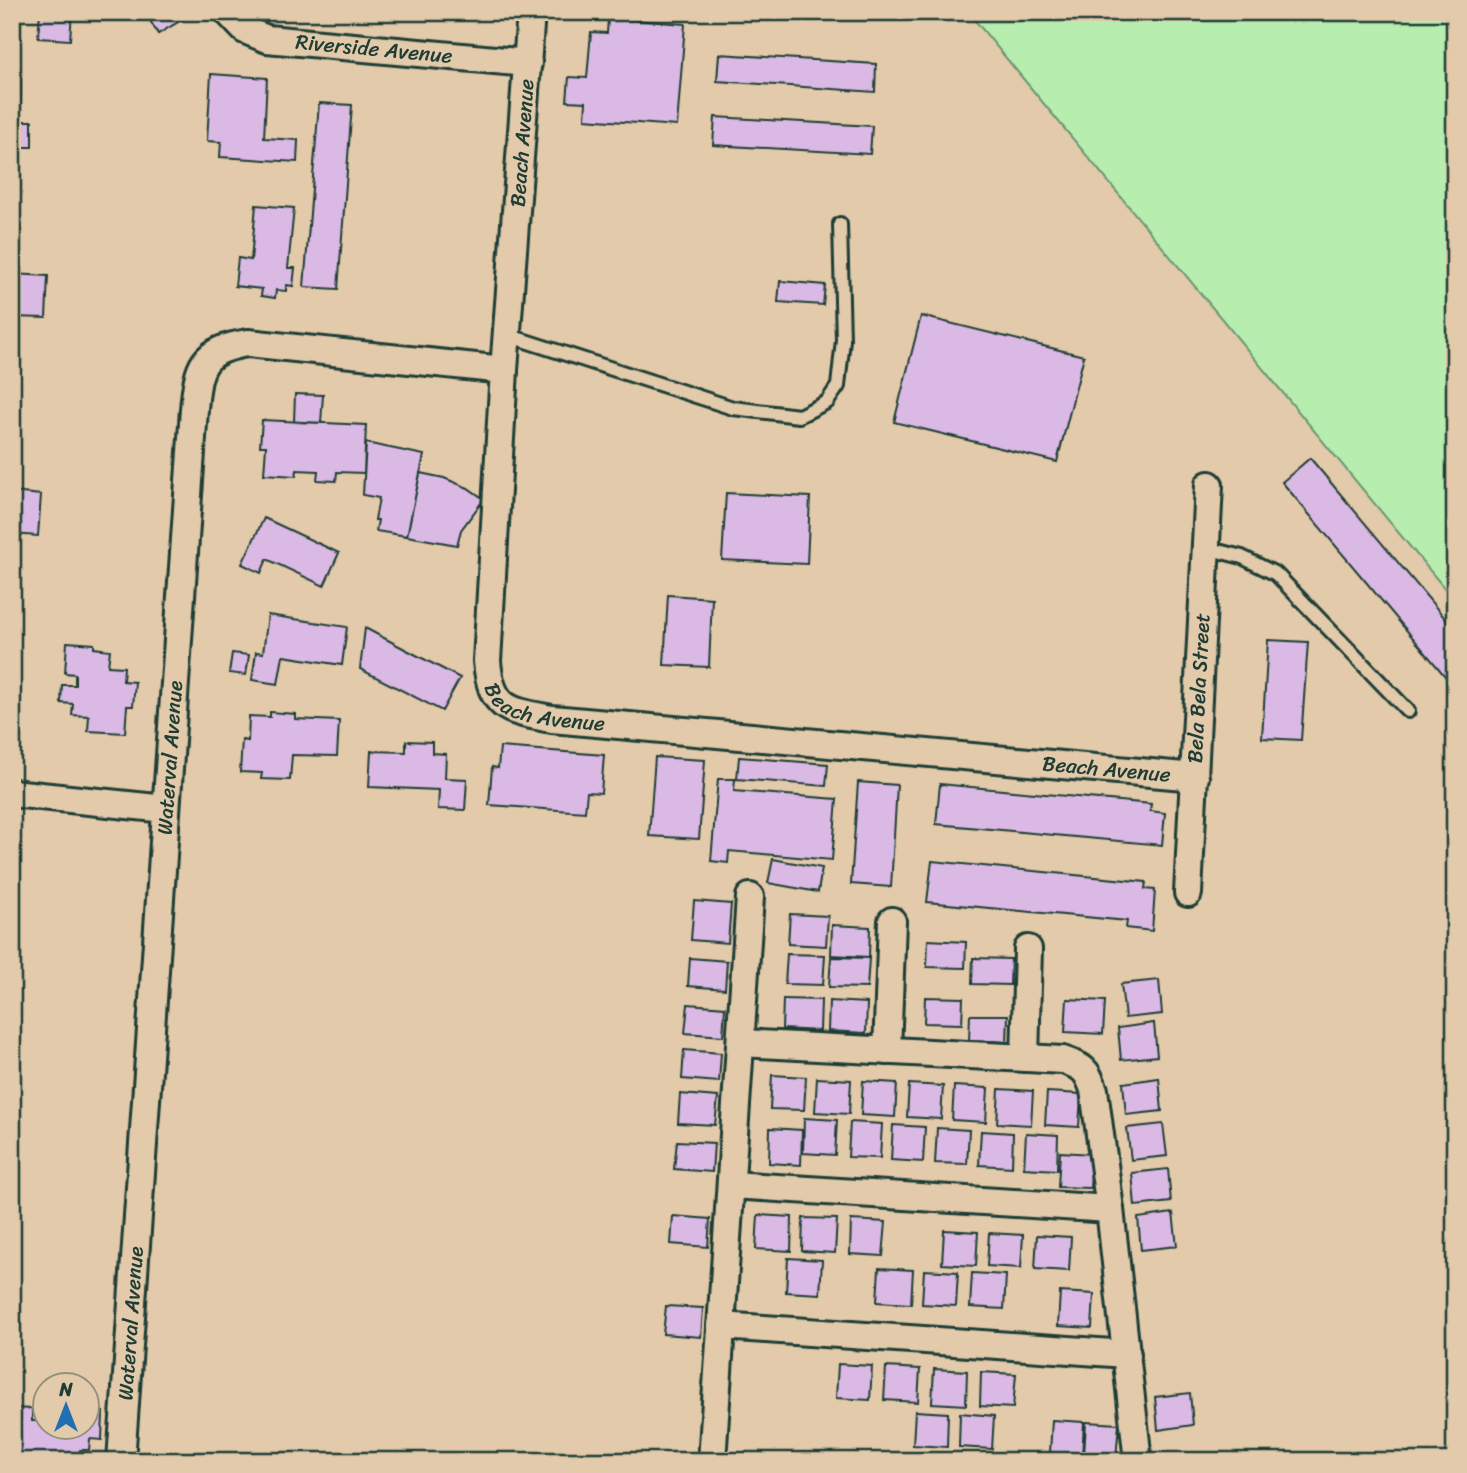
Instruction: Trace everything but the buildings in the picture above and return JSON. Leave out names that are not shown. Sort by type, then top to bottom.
[{"type":"street","name":"Riverside Avenue","points":[[229,12],[245,30],[267,39],[528,63]]},
{"type":"street","name":"Beach Avenue","points":[[531,12],[504,370],[487,661],[492,692],[507,707],[520,713],[552,719],[1195,777]]},
{"type":"street","name":"Waterval Avenue","points":[[121,1461],[196,386],[200,372],[211,354],[228,346],[248,343],[504,370]]},
{"type":"street","name":"Bela Bela Street","points":[[1188,893],[1209,485]]},
{"type":"street","points":[[12,793],[166,809]]},
{"type":"street","points":[[712,1461],[750,897]]},
{"type":"street","points":[[887,1051],[892,920]]},
{"type":"street","points":[[1025,1058],[1028,949]]},
{"type":"street","points":[[741,1043],[1063,1060],[1079,1065],[1088,1073],[1094,1090],[1110,1209],[1138,1461]]},
{"type":"street","points":[[731,1185],[1110,1209]]},
{"type":"street","points":[[721,1326],[1127,1354]]},
{"type":"lane","points":[[507,335],[733,408],[799,416],[827,402],[838,387],[843,340],[839,224]]},
{"type":"lane","points":[[1206,548],[1242,557],[1276,574],[1408,711]]},
{"type":"green space","points":[[968,12],[1455,12],[1455,601]]}]
